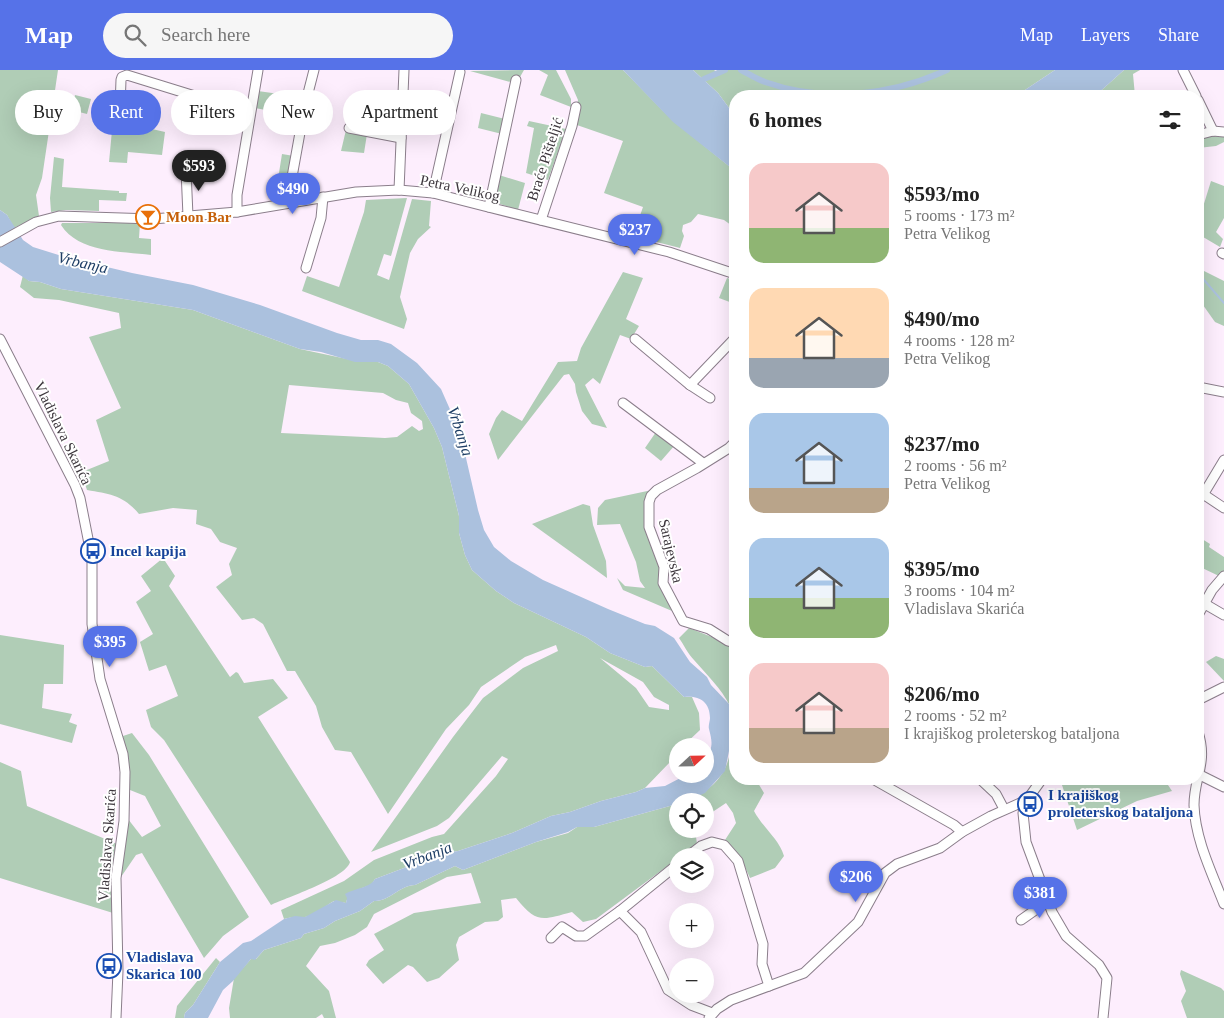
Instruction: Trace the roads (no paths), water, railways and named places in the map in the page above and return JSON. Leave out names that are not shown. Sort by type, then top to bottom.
[{"type":"street","points":[[253,97],[258,70]]},
{"type":"street","points":[[290,204],[290,188],[305,105],[314,70]]},
{"type":"street","points":[[399,190],[404,70]]},
{"type":"street","points":[[1183,70],[1193,90]]},
{"type":"street","points":[[434,193],[460,72]]},
{"type":"street","points":[[121,90],[122,77],[127,74],[177,90]]},
{"type":"street","points":[[489,207],[516,80]]},
{"type":"street","name":"Braće Pišteljić","points":[[540,220],[576,107]]},
{"type":"street","points":[[1204,112],[1213,131]]},
{"type":"street","points":[[1204,133],[1213,131],[1224,132]]},
{"type":"street","points":[[237,212],[237,194],[246,135]]},
{"type":"street","points":[[385,135],[401,138]]},
{"type":"street","points":[[186,170],[188,216]]},
{"type":"street","name":"Petra Velikog","points":[[0,242],[41,220],[59,216],[126,219],[188,216],[237,212],[356,192],[399,190],[434,193],[669,252],[729,272]]},
{"type":"street","points":[[306,268],[321,218],[323,197]]},
{"type":"street","name":"Vladislava Skarića","points":[[0,339],[75,485],[80,498],[92,559],[92,624],[95,650],[100,678],[123,754],[125,772],[124,821],[116,878],[118,970],[116,1018]]},
{"type":"street","points":[[635,339],[690,385],[710,398]]},
{"type":"street","points":[[690,385],[729,344]]},
{"type":"street","points":[[1204,388],[1224,392]]},
{"type":"street","points":[[623,404],[703,463]]},
{"type":"street","name":"Sarajevska","points":[[729,447],[654,493],[649,502],[649,528],[664,567],[664,587],[684,621],[709,629],[729,641]]},
{"type":"street","points":[[1204,490],[1224,460]]},
{"type":"street","points":[[1204,498],[1224,508]]},
{"type":"street","points":[[1224,576],[1212,590],[1205,604],[1224,615]]},
{"type":"street","points":[[1204,697],[1224,686]]},
{"type":"street","points":[[1204,777],[1224,787]]},
{"type":"street","points":[[884,785],[954,825],[962,832]]},
{"type":"street","points":[[986,785],[996,794],[1004,809]]},
{"type":"street","points":[[1036,785],[1027,800],[1023,813],[1026,842],[1048,901],[1066,936],[1099,965],[1105,974],[1107,989],[1102,1017]]},
{"type":"street","points":[[1197,785],[1194,797],[1195,817],[1205,853],[1224,904]]},
{"type":"street","points":[[620,911],[640,932],[668,990],[711,1016],[731,1000],[804,974],[858,922],[885,873],[897,864],[940,848],[962,832],[1004,809],[1027,800]]},
{"type":"street","points":[[1014,806],[1023,813]]},
{"type":"street","points":[[698,848],[712,842],[724,845],[738,861],[763,944],[762,964],[769,986]]},
{"type":"street","points":[[551,938],[562,927],[576,936],[582,937],[620,911],[669,871]]},
{"type":"street","points":[[1021,920],[1034,909],[1048,901]]},
{"type":"water","points":[[623,70],[693,70],[718,93],[729,108],[729,166],[673,122]]},
{"type":"water","points":[[1055,70],[1124,70],[1102,90],[1025,90]]},
{"type":"water","name":"Vrbanja","points":[[0,210],[7,215],[23,240],[33,247],[65,257],[132,273],[193,285],[260,305],[337,333],[361,340],[378,340],[391,344],[417,363],[441,389],[460,432],[478,510],[484,530],[494,547],[511,561],[543,580],[608,609],[645,624],[655,626],[674,638],[690,662],[707,677],[711,685],[729,704],[729,751],[725,771],[705,793],[669,793],[669,806],[594,827],[577,827],[568,832],[463,870],[455,866],[415,885],[404,888],[385,899],[374,901],[360,911],[335,921],[324,928],[264,950],[255,960],[251,959],[223,990],[208,1018],[184,1018],[185,1013],[193,1005],[220,962],[243,943],[251,941],[284,919],[295,916],[305,917],[336,900],[346,903],[347,898],[345,894],[370,884],[375,879],[441,854],[458,851],[512,833],[551,816],[570,812],[645,788],[665,786],[671,783],[714,783],[714,738],[711,738],[709,728],[708,707],[698,698],[684,697],[652,666],[645,667],[610,653],[586,637],[514,603],[496,591],[472,570],[465,555],[459,533],[459,516],[442,447],[434,428],[409,384],[388,366],[378,362],[355,362],[321,352],[300,349],[193,310],[61,289],[40,282],[29,281],[0,262]]},
{"type":"waterway","points":[[704,79],[725,70]]},
{"type":"waterway","points":[[741,70],[762,81],[793,90]]},
{"type":"waterway","points":[[885,90],[925,79],[947,70]]},
{"type":"waterway","points":[[1204,280],[1224,303]]},
{"type":"place","name":"Moon Bar","points":[[148,217]]},
{"type":"place","name":"Incel kapija","points":[[93,551]]},
{"type":"place","name":"I krajiškog proleterskog bataljona","points":[[1030,804]]},
{"type":"place","name":"Vladislava Skarica 100","points":[[109,966]]}]
